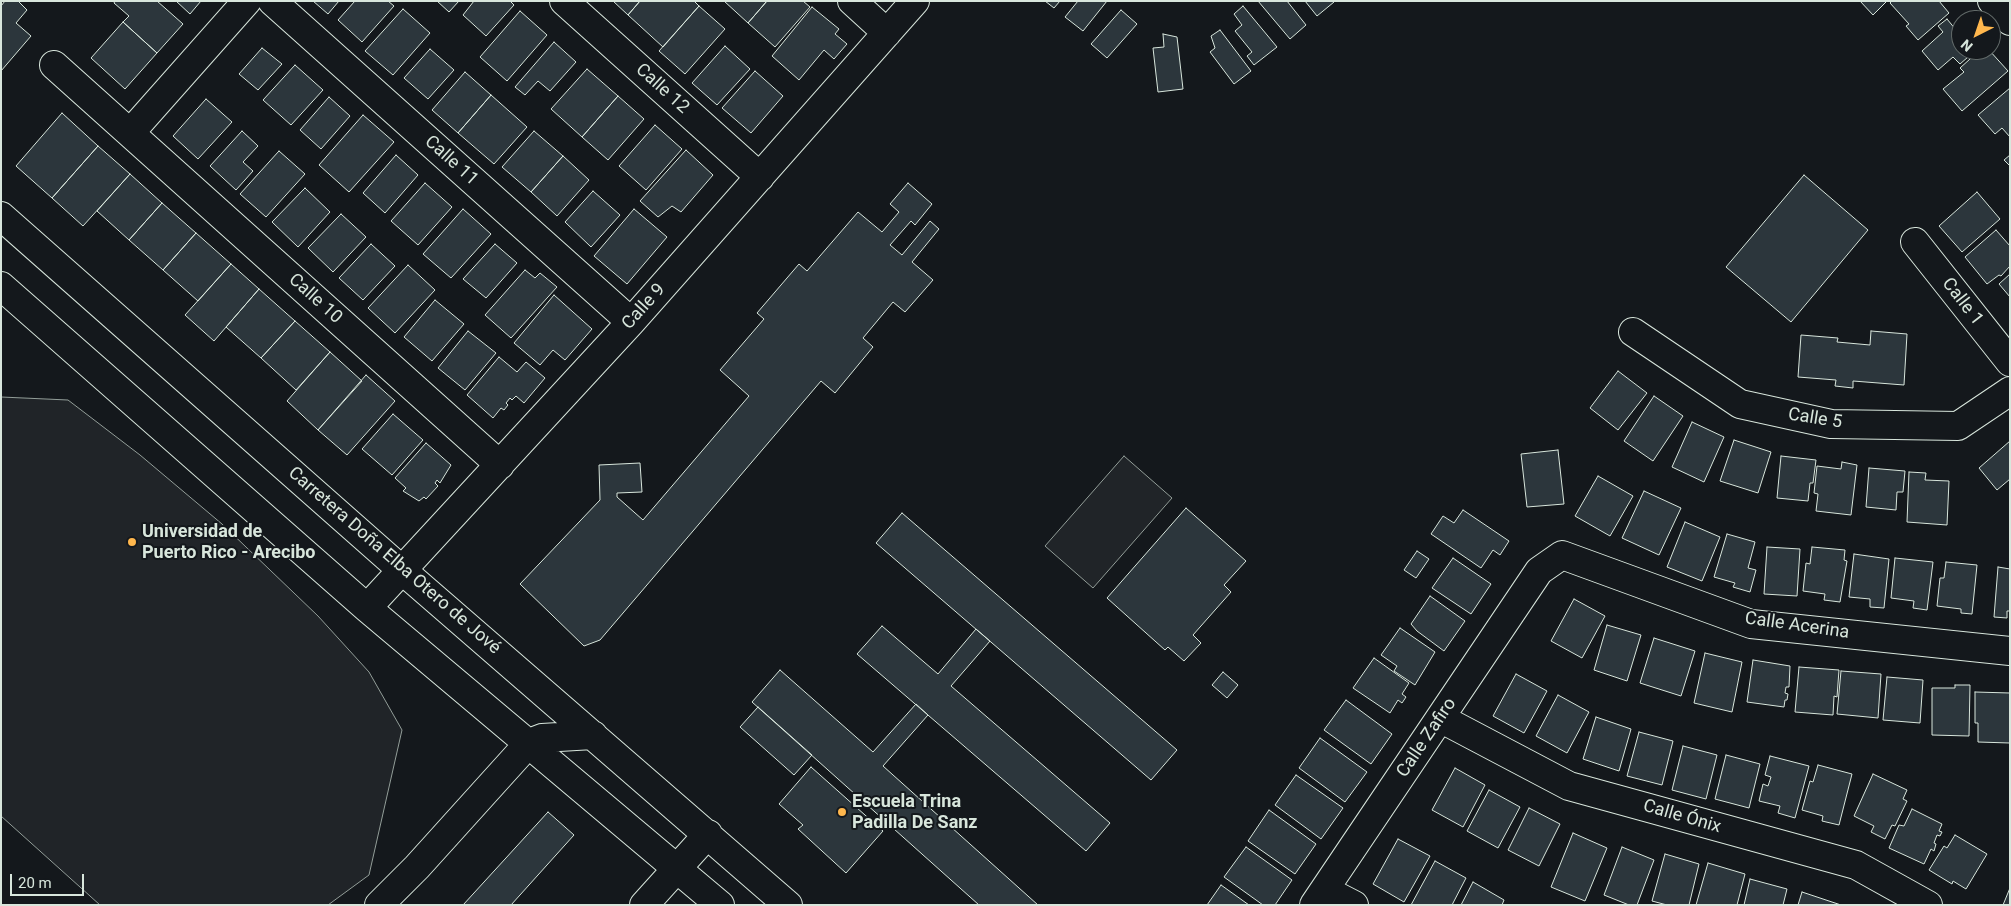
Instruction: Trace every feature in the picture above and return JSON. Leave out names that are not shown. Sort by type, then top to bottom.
[{"type":"street","points":[[130,133],[247,1]]},
{"type":"street","name":"Calle 11","points":[[272,1],[631,322]]},
{"type":"street","name":"Calle 12","points":[[564,1],[760,177]]},
{"type":"street","points":[[852,1],[888,33]]},
{"type":"street","name":"Calle 9","points":[[367,608],[631,322],[916,1]]},
{"type":"street","points":[[1992,1],[2010,20]]},
{"type":"street","name":"Calle 10","points":[[54,65],[500,465]]},
{"type":"street","name":"Carretera Doña Elba Otero de Jové","points":[[1,216],[403,571],[788,905]]},
{"type":"street","name":"Calle 1","points":[[1915,242],[2010,362]]},
{"type":"street","points":[[1,286],[367,608],[720,905]]},
{"type":"street","name":"Calle 5","points":[[1633,332],[1740,404],[1830,424],[1958,426],[2010,391]]},
{"type":"street","name":"Calle Acerina","points":[[1539,571],[1562,555],[1751,624],[2010,651]]},
{"type":"street","name":"Calle Zafiro","points":[[1320,897],[1539,571]]},
{"type":"street","name":"Calle Ónix","points":[[1440,718],[1569,786],[1856,866],[1928,905]]},
{"type":"street","points":[[379,905],[417,867],[529,743],[542,738],[593,735]]},
{"type":"street","points":[[644,905],[708,834]]},
{"type":"street","points":[[1320,897],[1354,905]]},
{"type":"shaded area","name":"Universidad de Puerto Rico - Arecibo","points":[[1,397],[68,400],[140,455],[222,524],[318,616],[369,672],[402,730],[369,875],[328,905],[100,905],[1,816]]},
{"type":"shaded area","points":[[1124,456],[1172,498],[1093,588],[1045,546]]},
{"type":"building","points":[[5,1],[18,1],[27,10],[16,23],[31,36],[1,71],[1,6]]},
{"type":"building","points":[[115,1],[157,1],[183,24],[157,53],[123,22],[129,16],[114,3]]},
{"type":"building","points":[[176,1],[201,1],[190,14]]},
{"type":"building","points":[[313,1],[339,1],[328,14]]},
{"type":"building","points":[[355,1],[388,1],[394,6],[362,42],[338,20]]},
{"type":"building","points":[[437,1],[459,1],[449,12]]},
{"type":"building","points":[[474,1],[510,1],[514,5],[486,36],[463,15]]},
{"type":"building","points":[[613,1],[640,1],[628,15]]},
{"type":"building","points":[[640,1],[694,1],[699,6],[663,47],[628,15]]},
{"type":"building","points":[[724,1],[767,1],[748,23]]},
{"type":"building","points":[[767,1],[803,1],[810,7],[775,47],[748,23]]},
{"type":"building","points":[[1045,1],[1060,1],[1054,8]]},
{"type":"building","points":[[1078,1],[1107,1],[1083,31],[1065,17]]},
{"type":"building","points":[[1258,1],[1287,1],[1306,25],[1290,39]]},
{"type":"building","points":[[1305,1],[1334,1],[1334,2],[1317,16]]},
{"type":"building","points":[[1860,1],[1887,1],[1873,15]]},
{"type":"building","points":[[1892,1],[1939,1],[1949,13],[1918,40],[1906,26],[1909,24],[1890,3]]},
{"type":"building","points":[[699,6],[725,29],[685,74],[659,51]]},
{"type":"building","points":[[1243,6],[1277,47],[1254,65],[1247,56],[1252,52],[1235,31],[1242,25],[1234,14]]},
{"type":"building","points":[[812,7],[839,29],[835,34],[847,44],[834,59],[824,50],[799,80],[772,56]]},
{"type":"building","points":[[403,9],[430,33],[393,75],[365,51]]},
{"type":"building","points":[[1121,10],[1137,24],[1107,58],[1091,44]]},
{"type":"building","points":[[520,11],[547,35],[507,81],[480,57]]},
{"type":"building","points":[[1947,19],[1951,24],[1951,59],[1938,70],[1922,51],[1943,32],[1938,26]]},
{"type":"building","points":[[123,22],[157,53],[125,89],[91,58]]},
{"type":"building","points":[[1220,30],[1251,71],[1234,84],[1210,52],[1215,48],[1211,36]]},
{"type":"building","points":[[1163,34],[1177,37],[1183,89],[1158,92],[1153,48],[1164,47]]},
{"type":"building","points":[[554,42],[576,62],[550,91],[538,81],[525,95],[515,87]]},
{"type":"building","points":[[725,46],[750,69],[717,105],[692,83]]},
{"type":"building","points":[[262,48],[282,64],[258,90],[239,74]]},
{"type":"building","points":[[430,49],[454,70],[428,99],[404,78]]},
{"type":"building","points":[[1956,60],[1965,60],[1960,64]]},
{"type":"building","points":[[1969,60],[1998,60],[2008,71],[1962,111],[1943,89],[1964,72],[1960,68]]},
{"type":"building","points":[[295,65],[323,90],[291,125],[263,100]]},
{"type":"building","points":[[587,69],[618,96],[582,137],[551,109]]},
{"type":"building","points":[[755,71],[783,96],[751,133],[722,108]]},
{"type":"building","points":[[465,72],[491,95],[458,133],[432,110]]},
{"type":"building","points":[[2010,88],[2010,137],[2002,128],[1995,134],[1978,115]]},
{"type":"building","points":[[491,95],[527,127],[494,164],[458,133]]},
{"type":"building","points":[[618,96],[644,119],[608,160],[582,137]]},
{"type":"building","points":[[329,97],[350,116],[321,149],[300,130]]},
{"type":"building","points":[[206,99],[232,122],[198,159],[173,136]]},
{"type":"building","points":[[62,113],[98,146],[52,198],[16,166]]},
{"type":"building","points":[[363,115],[394,142],[349,192],[319,165]]},
{"type":"building","points":[[655,125],[682,149],[646,190],[619,166]]},
{"type":"building","points":[[242,131],[258,146],[243,162],[253,171],[236,190],[210,166]]},
{"type":"building","points":[[534,131],[563,156],[531,192],[502,167]]},
{"type":"building","points":[[98,146],[130,174],[83,226],[52,198]]},
{"type":"building","points":[[686,150],[713,175],[681,212],[672,206],[658,217],[640,201]]},
{"type":"building","points":[[279,151],[305,174],[266,217],[240,194]]},
{"type":"building","points":[[396,155],[418,175],[385,213],[363,193]]},
{"type":"building","points":[[2010,155],[2010,166],[2004,160]]},
{"type":"building","points":[[563,156],[589,180],[557,216],[531,192]]},
{"type":"building","points":[[130,174],[162,203],[129,240],[97,211]]},
{"type":"building","points":[[1804,175],[1868,230],[1791,322],[1726,267]]},
{"type":"building","points":[[425,183],[452,207],[418,245],[391,221]]},
{"type":"building","points":[[908,183],[932,204],[915,225],[911,221],[890,245],[902,255],[930,221],[939,229],[912,262],[933,280],[905,312],[893,302],[863,338],[873,347],[835,393],[821,381],[600,640],[584,646],[520,584],[600,500],[599,465],[640,463],[642,492],[617,493],[617,497],[643,520],[749,396],[720,370],[764,319],[757,313],[799,264],[807,271],[858,212],[882,232],[899,212],[890,204]]},
{"type":"building","points":[[305,188],[330,212],[298,247],[272,222]]},
{"type":"building","points":[[593,191],[620,215],[591,247],[565,222]]},
{"type":"building","points":[[1977,192],[2000,219],[1962,252],[1939,226]]},
{"type":"building","points":[[162,203],[196,233],[163,270],[129,240]]},
{"type":"building","points":[[463,209],[491,234],[451,278],[423,254]]},
{"type":"building","points":[[634,209],[667,237],[627,284],[594,256]]},
{"type":"building","points":[[341,214],[366,237],[333,272],[308,248]]},
{"type":"building","points":[[1996,230],[2010,246],[2010,266],[2001,276],[1999,275],[1987,284],[1965,257]]},
{"type":"building","points":[[196,233],[231,264],[198,301],[163,270]]},
{"type":"building","points":[[371,244],[395,266],[363,300],[339,278]]},
{"type":"building","points":[[495,244],[517,263],[486,298],[463,279]]},
{"type":"building","points":[[231,264],[259,289],[214,341],[185,315]]},
{"type":"building","points":[[408,265],[435,290],[395,333],[368,308]]},
{"type":"building","points":[[525,270],[535,278],[540,273],[557,287],[511,338],[485,315]]},
{"type":"building","points":[[2010,274],[2010,297],[1999,284]]},
{"type":"building","points":[[259,289],[295,321],[261,358],[226,327]]},
{"type":"building","points":[[554,295],[592,329],[565,360],[553,350],[540,365],[514,343]]},
{"type":"building","points":[[435,300],[464,324],[432,361],[404,337]]},
{"type":"building","points":[[295,321],[330,352],[296,390],[261,358]]},
{"type":"building","points":[[468,331],[496,353],[465,390],[438,368]]},
{"type":"building","points":[[1871,331],[1907,334],[1904,385],[1853,381],[1853,388],[1835,386],[1836,380],[1798,377],[1801,335],[1838,338],[1837,342],[1870,345]]},
{"type":"building","points":[[330,352],[362,381],[318,430],[287,401]]},
{"type":"building","points":[[499,357],[517,372],[526,362],[545,378],[524,403],[516,396],[512,400],[510,398],[504,410],[501,408],[493,418],[467,395]]},
{"type":"building","points":[[1618,371],[1647,393],[1618,430],[1590,408]]},
{"type":"building","points":[[366,375],[395,401],[347,455],[318,430]]},
{"type":"building","points":[[1654,396],[1683,416],[1653,461],[1624,441]]},
{"type":"building","points":[[393,414],[423,440],[392,475],[362,449]]},
{"type":"building","points":[[1692,422],[1724,437],[1704,482],[1672,467]]},
{"type":"building","points":[[1734,440],[1771,452],[1758,493],[1720,481]]},
{"type":"building","points":[[2010,441],[2010,479],[1997,490],[1979,468]]},
{"type":"building","points":[[426,443],[451,465],[440,483],[437,480],[435,483],[438,486],[426,499],[424,497],[419,501],[403,491],[406,488],[395,478]]},
{"type":"building","points":[[1558,450],[1564,504],[1527,507],[1521,454]]},
{"type":"building","points":[[1781,456],[1816,460],[1808,501],[1777,498]]},
{"type":"building","points":[[1842,462],[1857,465],[1851,515],[1816,511],[1818,494],[1814,493],[1817,466],[1841,469]]},
{"type":"building","points":[[1869,468],[1905,471],[1903,492],[1897,492],[1896,510],[1866,507]]},
{"type":"building","points":[[1909,472],[1926,473],[1925,480],[1949,481],[1947,525],[1907,522]]},
{"type":"building","points":[[1598,476],[1633,496],[1610,536],[1575,516]]},
{"type":"building","points":[[1644,491],[1681,508],[1659,555],[1622,538]]},
{"type":"building","points":[[1186,508],[1246,561],[1224,585],[1231,592],[1193,635],[1201,643],[1184,661],[1168,647],[1165,650],[1107,598]]},
{"type":"building","points":[[1463,510],[1509,541],[1500,555],[1493,550],[1481,568],[1431,534],[1443,516],[1454,523]]},
{"type":"building","points":[[902,513],[1177,750],[1151,780],[876,543]]},
{"type":"building","points":[[1685,522],[1720,537],[1702,581],[1667,567]]},
{"type":"building","points":[[1727,534],[1755,542],[1748,568],[1756,570],[1750,592],[1733,587],[1735,583],[1714,577]]},
{"type":"building","points":[[1767,547],[1800,549],[1797,596],[1764,594]]},
{"type":"building","points":[[1812,547],[1845,550],[1844,560],[1847,561],[1840,602],[1824,600],[1825,594],[1803,591],[1806,563],[1810,564]]},
{"type":"building","points":[[1417,551],[1429,559],[1416,578],[1404,570]]},
{"type":"building","points":[[1854,554],[1889,559],[1884,608],[1870,607],[1870,599],[1849,597]]},
{"type":"building","points":[[1453,558],[1491,584],[1471,614],[1432,588]]},
{"type":"building","points":[[1895,558],[1933,562],[1927,610],[1913,608],[1914,601],[1891,598]]},
{"type":"building","points":[[1946,562],[1977,565],[1972,614],[1961,613],[1961,609],[1937,606],[1940,578],[1944,578]]},
{"type":"building","points":[[1998,567],[2010,569],[2010,611],[2007,611],[2007,618],[1994,617]]},
{"type":"building","points":[[1430,596],[1465,621],[1444,651],[1417,631],[1411,624]]},
{"type":"building","points":[[1574,599],[1605,616],[1582,658],[1551,641]]},
{"type":"building","points":[[1607,625],[1641,635],[1627,681],[1594,670]]},
{"type":"building","points":[[882,626],[938,674],[976,629],[990,641],[951,686],[1110,823],[1086,851],[857,654]]},
{"type":"building","points":[[1400,628],[1435,652],[1415,685],[1394,671],[1397,666],[1381,655]]},
{"type":"building","points":[[1654,638],[1695,651],[1681,696],[1640,683]]},
{"type":"building","points":[[1705,653],[1742,662],[1732,712],[1694,703]]},
{"type":"building","points":[[1374,658],[1409,683],[1402,694],[1406,697],[1402,703],[1398,700],[1390,713],[1353,688]]},
{"type":"building","points":[[1753,660],[1790,666],[1789,687],[1786,687],[1785,693],[1788,694],[1784,707],[1747,702]]},
{"type":"building","points":[[1799,667],[1839,670],[1837,697],[1834,696],[1833,715],[1795,712]]},
{"type":"building","points":[[780,670],[873,752],[916,704],[928,715],[883,766],[1038,905],[979,905],[752,702]]},
{"type":"building","points":[[1841,671],[1881,674],[1878,718],[1837,714]]},
{"type":"building","points":[[1223,672],[1238,685],[1227,698],[1212,685]]},
{"type":"building","points":[[1516,674],[1547,691],[1524,733],[1493,716]]},
{"type":"building","points":[[1887,677],[1923,680],[1920,723],[1883,720]]},
{"type":"building","points":[[1955,685],[1970,685],[1969,736],[1932,735],[1932,688],[1955,688]]},
{"type":"building","points":[[1975,692],[2010,693],[2010,743],[1978,742],[1978,723],[1975,723]]},
{"type":"building","points":[[1558,695],[1589,712],[1567,753],[1536,736]]},
{"type":"building","points":[[1346,700],[1392,734],[1371,764],[1324,730]]},
{"type":"building","points":[[758,707],[812,755],[794,775],[740,727]]},
{"type":"building","points":[[1596,717],[1631,729],[1619,771],[1583,759]]},
{"type":"building","points":[[1639,732],[1673,741],[1662,785],[1627,776]]},
{"type":"building","points":[[1320,738],[1367,772],[1345,802],[1299,768]]},
{"type":"building","points":[[1683,746],[1717,755],[1706,799],[1672,790]]},
{"type":"building","points":[[1726,755],[1760,764],[1749,808],[1715,799]]},
{"type":"building","points":[[1770,756],[1809,766],[1795,818],[1778,813],[1780,806],[1759,801],[1763,784],[1768,786],[1771,777],[1765,775]]},
{"type":"building","points":[[1818,765],[1852,774],[1839,825],[1822,821],[1823,816],[1802,810],[1810,781],[1813,782]]},
{"type":"building","points":[[811,767],[883,831],[846,873],[798,829],[803,825],[779,804]]},
{"type":"building","points":[[1455,768],[1485,785],[1463,827],[1432,810]]},
{"type":"building","points":[[1873,774],[1907,790],[1903,799],[1907,801],[1895,826],[1892,825],[1885,839],[1871,832],[1874,826],[1854,816]]},
{"type":"building","points":[[1296,775],[1343,808],[1321,839],[1275,805]]},
{"type":"building","points":[[1489,790],[1520,807],[1498,848],[1467,831]]},
{"type":"building","points":[[1529,808],[1560,824],[1539,866],[1508,850]]},
{"type":"building","points":[[1912,809],[1942,824],[1939,831],[1942,832],[1940,836],[1937,835],[1934,843],[1936,844],[1934,851],[1931,849],[1924,864],[1889,848],[1899,825],[1904,826]]},
{"type":"building","points":[[1269,810],[1316,844],[1295,874],[1248,841]]},
{"type":"building","points":[[548,812],[574,835],[511,905],[463,905]]},
{"type":"building","points":[[1573,833],[1607,848],[1585,901],[1551,887]]},
{"type":"building","points":[[1955,835],[1987,854],[1966,889],[1953,881],[1952,884],[1929,870],[1944,846],[1947,848]]},
{"type":"building","points":[[1398,839],[1430,856],[1404,902],[1373,884]]},
{"type":"building","points":[[1246,847],[1292,880],[1275,905],[1263,905],[1224,877]]},
{"type":"building","points":[[1622,847],[1654,860],[1637,905],[1629,905],[1604,895]]},
{"type":"building","points":[[1665,854],[1699,864],[1689,905],[1667,905],[1652,901]]},
{"type":"building","points":[[1435,861],[1466,878],[1452,905],[1411,905]]},
{"type":"building","points":[[1708,863],[1745,874],[1737,905],[1696,905]]},
{"type":"building","points":[[1750,879],[1787,889],[1783,905],[1744,905]]},
{"type":"building","points":[[1473,882],[1504,900],[1502,905],[1461,905]]},
{"type":"building","points":[[1221,885],[1249,905],[1207,905]]},
{"type":"building","points":[[2010,888],[2010,905],[2003,905]]},
{"type":"building","points":[[1802,892],[1841,905],[1798,905]]},
{"type":"place","name":"Universidad de Puerto Rico - Arecibo","points":[[132,542]]},
{"type":"place","name":"Escuela Trina Padilla De Sanz","points":[[842,812]]}]
